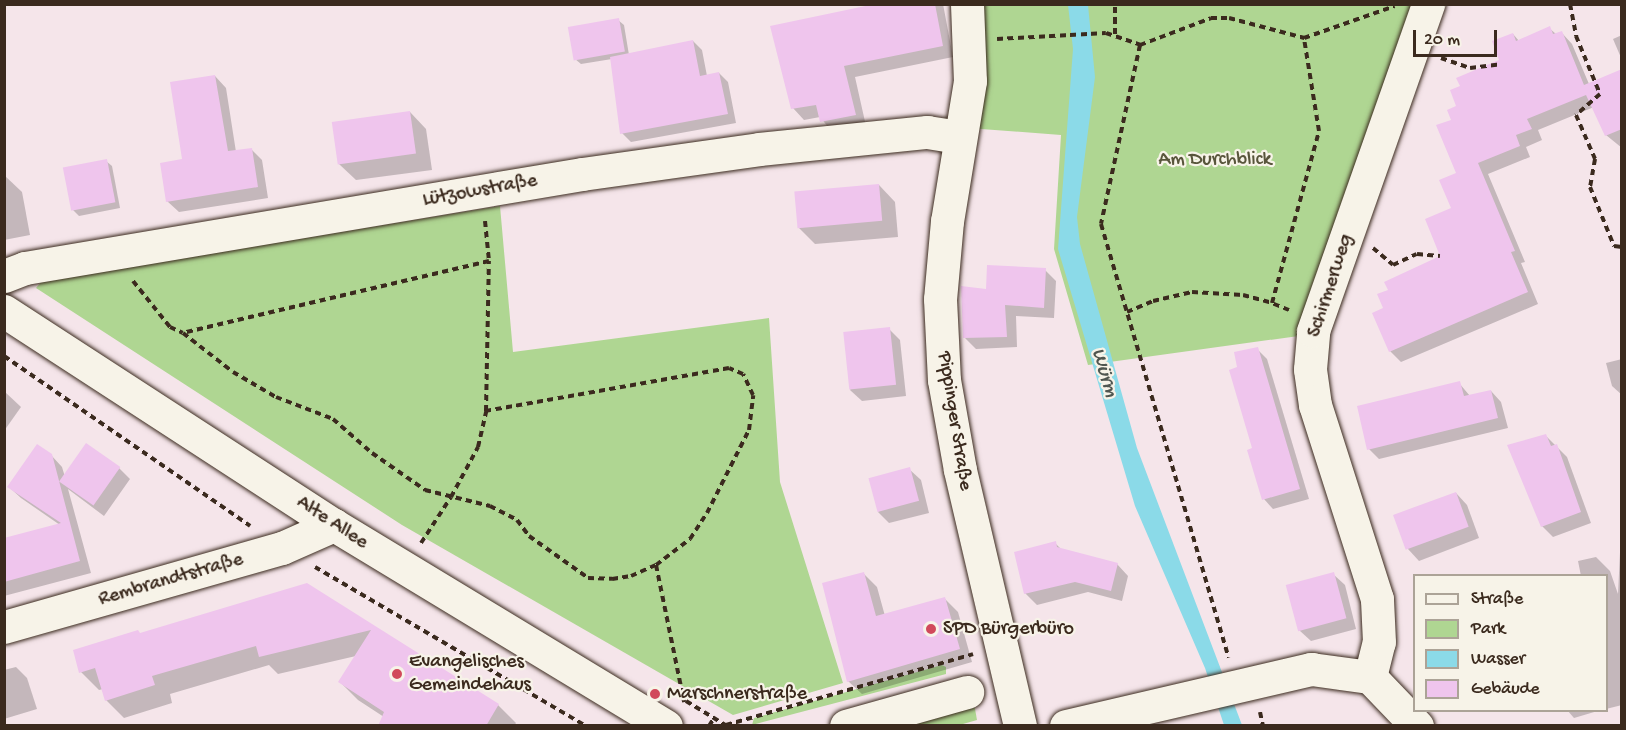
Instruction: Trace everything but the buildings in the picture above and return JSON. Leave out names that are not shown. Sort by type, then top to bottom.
[{"type":"street","name":"Pippinger Straße","points":[[967,4],[970,81],[947,221],[940,299],[944,380],[960,470],[1020,726]]},
{"type":"street","name":"Schirmerweg","points":[[1370,677],[1379,642],[1377,599],[1315,405],[1310,369],[1313,331],[1428,4]]},
{"type":"street","name":"Lützowstraße","points":[[4,276],[24,268],[482,190],[759,149],[927,132],[960,138]]},
{"type":"street","name":"Alte Allee","points":[[4,311],[334,525],[406,569],[674,713]]},
{"type":"street","name":"Rembrandtstraße","points":[[4,627],[282,548],[334,525]]},
{"type":"street","points":[[1066,726],[1311,669],[1370,677],[1417,726]]},
{"type":"street","points":[[846,726],[967,692]]},
{"type":"path","points":[[1114,34],[1115,4]]},
{"type":"path","points":[[970,41],[1106,33],[1140,45],[1211,18],[1229,18],[1304,38],[1398,4]]},
{"type":"path","points":[[1570,4],[1576,36],[1600,94],[1576,115],[1594,159],[1590,187],[1614,246],[1622,247]]},
{"type":"path","points":[[1272,303],[1319,131],[1304,38]]},
{"type":"path","points":[[1140,45],[1101,224],[1225,643]]},
{"type":"path","points":[[1470,68],[1501,64]]},
{"type":"path","points":[[406,569],[451,497],[478,447],[486,411],[489,261],[482,190]]},
{"type":"path","points":[[1349,229],[1393,265],[1418,254],[1440,256]]},
{"type":"path","points":[[120,251],[127,273],[170,327],[183,333],[233,372],[268,392],[333,419],[372,453],[425,490],[490,506],[517,519],[529,536],[588,578],[612,579],[631,576],[656,565],[690,539],[707,513],[749,430],[753,395],[743,374],[729,368],[707,370],[486,411]]},
{"type":"path","points":[[183,333],[489,261]]},
{"type":"path","points":[[1127,312],[1153,301],[1192,292],[1243,295],[1299,314],[1313,331]]},
{"type":"path","points":[[656,565],[674,713]]},
{"type":"path","points":[[726,725],[1002,646]]},
{"type":"path","points":[[709,726],[714,718]]},
{"type":"green space","name":"Am Durchblick","points":[[975,5],[1431,5],[1320,333],[1088,365],[1054,249],[1061,135],[968,128]]},
{"type":"green space","points":[[500,206],[513,352],[769,318],[780,482],[843,683],[733,715],[402,525],[36,288],[42,281]]},
{"type":"green space","points":[[942,665],[946,667],[946,674],[752,725],[754,718]]},
{"type":"green space","points":[[972,692],[977,720],[956,726],[853,726]]},
{"type":"water","name":"Würm","points":[[1068,5],[1088,5],[1095,77],[1077,217],[1080,244],[1137,448],[1242,725],[1224,725],[1205,668],[1135,506],[1058,249],[1073,49]]},
{"type":"place","name":"SPD Bürgerbüro","points":[[931,629]]},
{"type":"place","name":"Evangelisches Gemeindehaus","points":[[397,674]]},
{"type":"place","name":"Marschnerstraße","points":[[655,694]]}]
